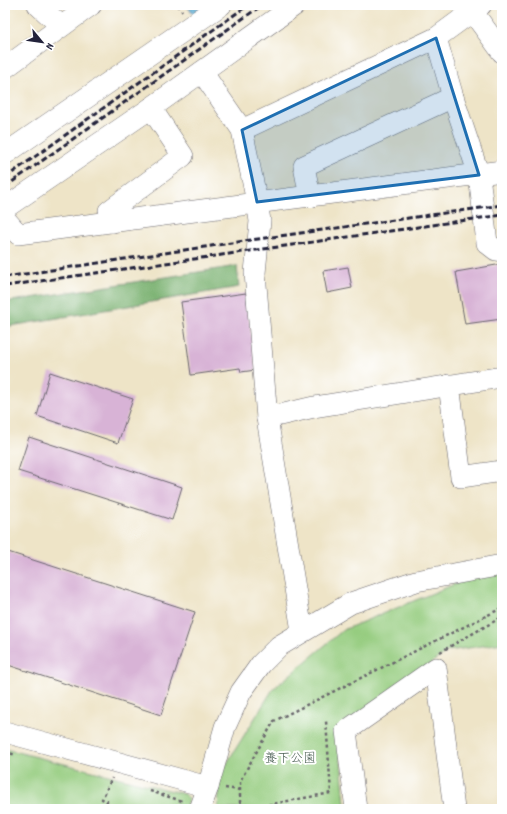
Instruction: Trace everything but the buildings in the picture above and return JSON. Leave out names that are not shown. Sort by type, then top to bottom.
[{"type":"street","points":[[38,5],[61,26]]},
{"type":"street","points":[[5,68],[91,5]]},
{"type":"street","points":[[5,154],[221,5]]},
{"type":"street","points":[[5,208],[151,108],[295,5]]},
{"type":"street","points":[[242,130],[436,38],[476,8],[502,52]]},
{"type":"street","points":[[436,38],[453,97],[480,175],[487,243],[496,250],[502,251]]},
{"type":"street","points":[[202,72],[242,130],[257,202],[260,221],[255,273],[267,418],[302,631]]},
{"type":"street","points":[[310,196],[304,166],[453,97]]},
{"type":"street","points":[[112,222],[108,211],[183,156],[151,108]]},
{"type":"street","points":[[5,219],[18,234],[502,171]]},
{"type":"street","points":[[267,418],[314,407],[502,377]]},
{"type":"street","points":[[449,385],[461,477],[502,471]]},
{"type":"street","points":[[191,805],[208,787],[225,727],[241,692],[261,664],[279,646],[351,603],[416,580],[502,565]]},
{"type":"street","points":[[356,809],[346,731],[436,668],[454,809]]},
{"type":"street","points":[[5,732],[208,787]]},
{"type":"path","points":[[240,809],[240,781],[274,722],[502,608]]},
{"type":"path","points":[[245,809],[332,793],[326,721]]},
{"type":"path","points":[[105,809],[107,801],[102,799],[112,779],[116,762]]},
{"type":"path","points":[[180,809],[191,805]]},
{"type":"highlighted area","points":[[436,38],[479,175],[257,202],[242,130]]},
{"type":"green space","points":[[237,266],[239,287],[5,327],[5,302]]},
{"type":"green space","name":"養下公園","points":[[502,574],[502,643],[448,651],[338,728],[345,804],[317,809],[218,809],[220,774],[273,689],[343,630],[467,579]]},
{"type":"green space","points":[[5,749],[184,794],[189,799],[185,809],[5,809]]},
{"type":"water","points":[[186,5],[208,5],[194,15]]},
{"type":"railway","points":[[5,178],[248,5]]},
{"type":"railway","points":[[5,187],[262,5]]},
{"type":"railway","points":[[5,277],[251,240],[502,205]]},
{"type":"railway","points":[[5,286],[502,215]]}]
